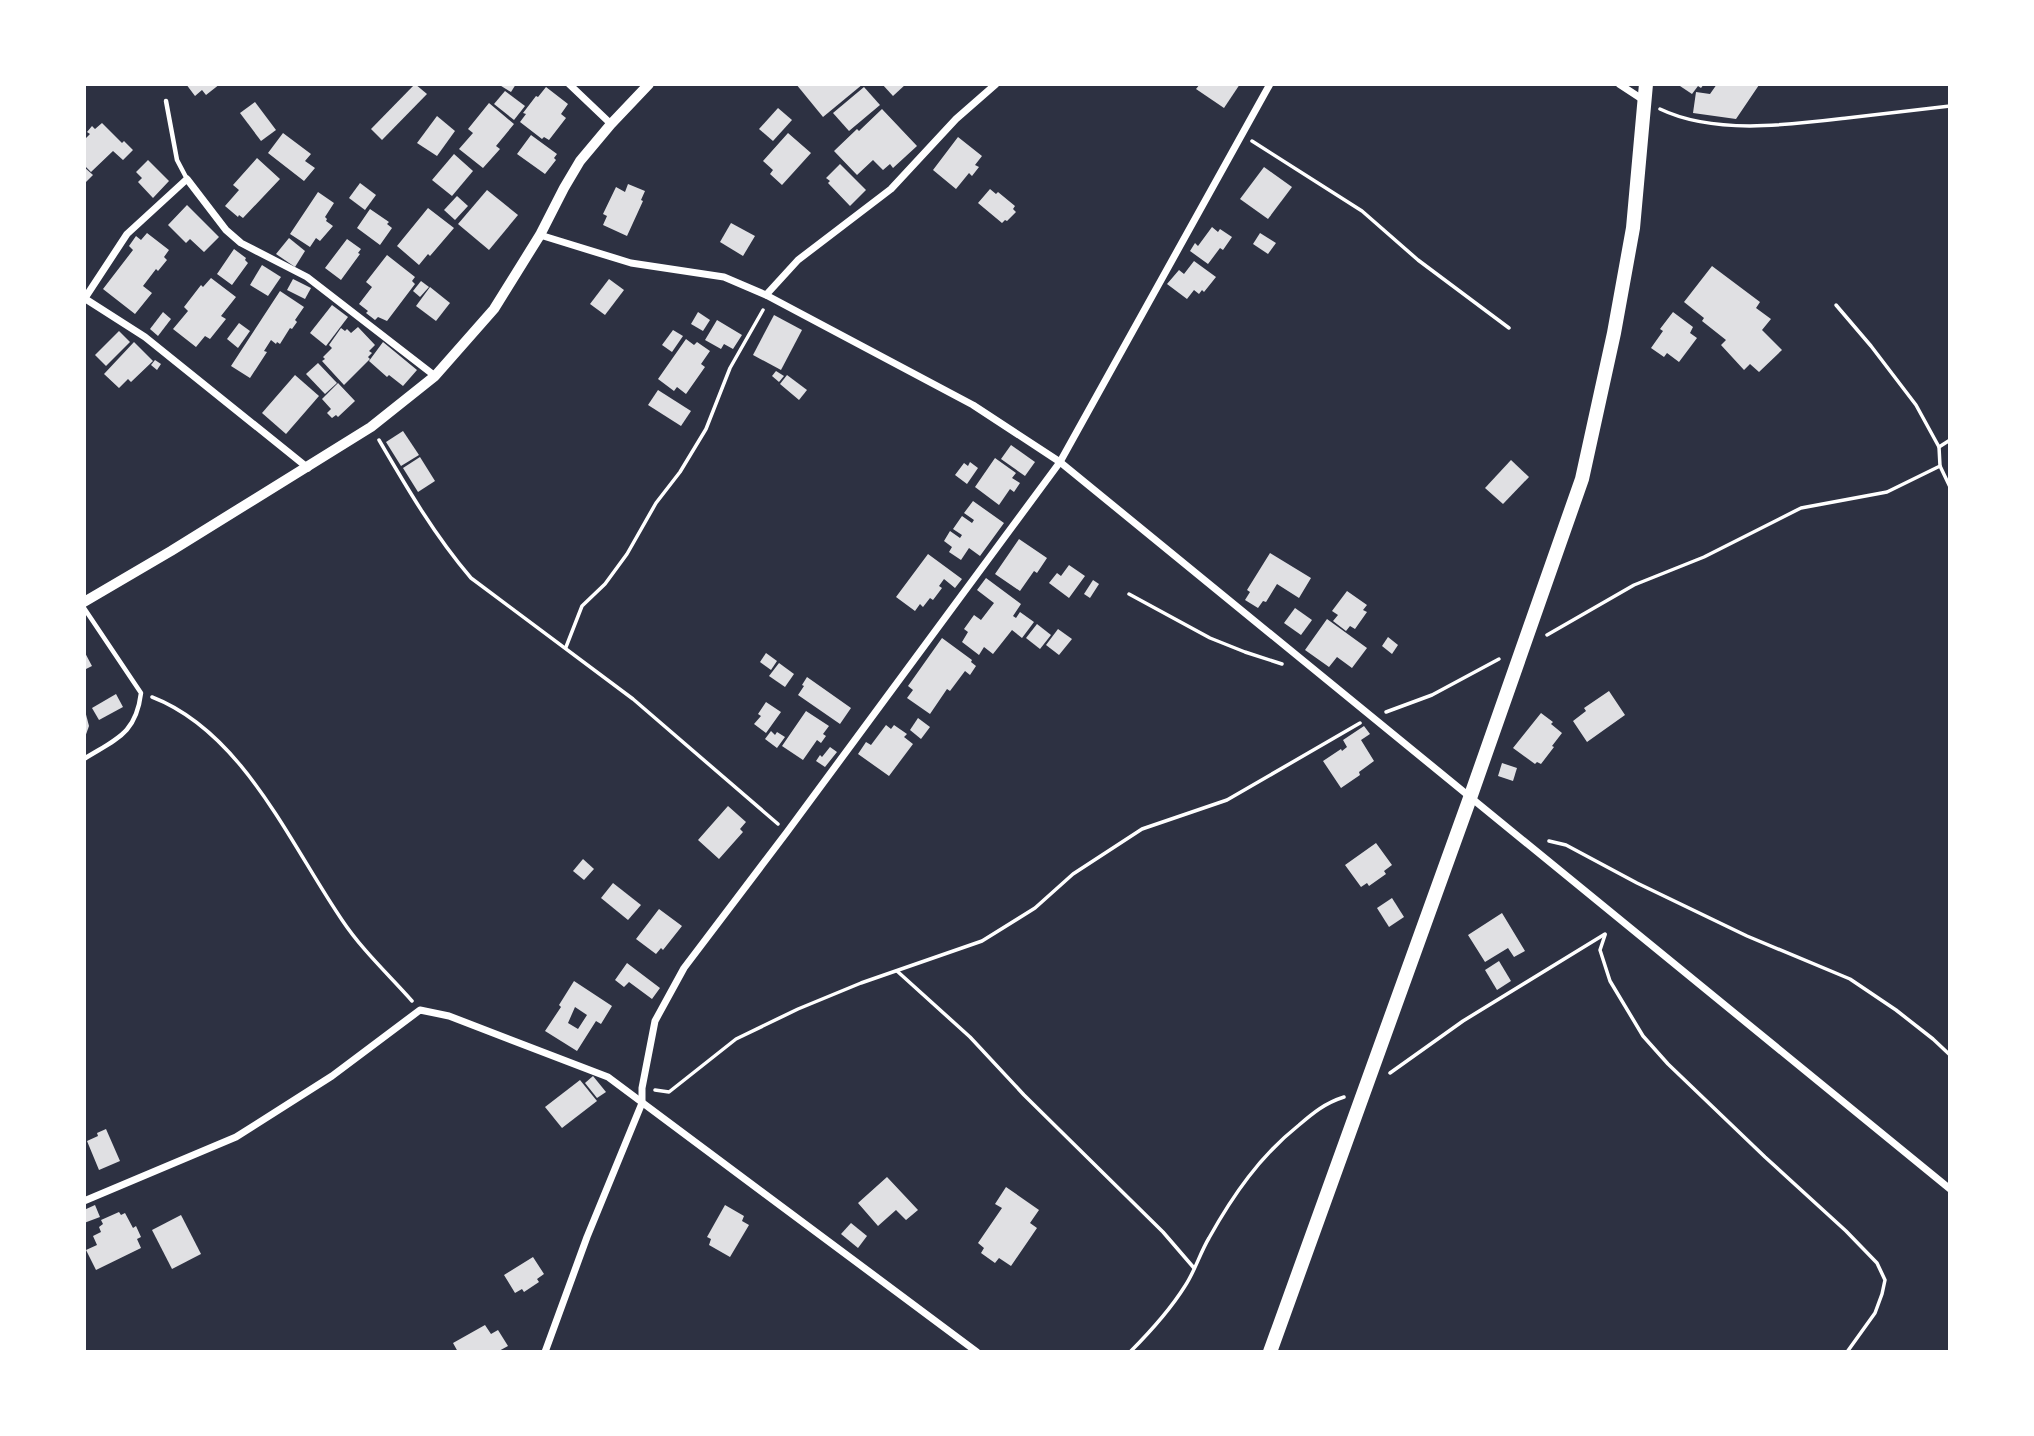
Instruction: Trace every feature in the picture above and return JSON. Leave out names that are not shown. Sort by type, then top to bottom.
[{"type":"main road","points":[[1270,1352],[1582,479],[1614,333],[1633,228],[1646,84]]},
{"type":"street","points":[[569,84],[611,124]]},
{"type":"street","points":[[84,602],[308,468],[371,427],[435,376],[494,309],[540,235],[580,161],[649,84]]},
{"type":"street","points":[[766,295],[798,260],[891,189],[956,119],[996,84]]},
{"type":"street","points":[[545,1352],[587,1237],[642,1104],[642,1088],[655,1021],[684,968],[788,832],[1060,462],[1270,84]]},
{"type":"street","points":[[1619,84],[1645,102]]},
{"type":"street","points":[[308,468],[145,337],[84,298],[127,234],[187,178],[226,230],[241,243],[307,277],[435,376]]},
{"type":"street","points":[[540,235],[631,263],[724,277],[766,295],[973,405],[1060,462],[1950,1189]]},
{"type":"street","points":[[84,1201],[236,1138],[332,1076],[420,1010],[449,1016],[608,1077],[976,1352]]},
{"type":"lane","points":[[166,101],[177,160],[187,178]]},
{"type":"lane","points":[[84,608],[141,693],[139,714],[124,734],[84,759]]},
{"type":"path","points":[[1645,102],[1678,118],[1780,127],[1950,106]]},
{"type":"path","points":[[1242,135],[1362,211],[1418,260],[1510,328]]},
{"type":"path","points":[[566,647],[582,606],[605,584],[627,554],[650,512],[680,472],[706,429],[730,368],[762,313],[766,295]]},
{"type":"path","points":[[1836,305],[1916,405],[1939,447],[1940,466],[1950,487]]},
{"type":"path","points":[[371,427],[408,490],[451,554],[471,578],[633,699],[788,832]]},
{"type":"path","points":[[1939,447],[1950,440]]},
{"type":"path","points":[[642,1088],[669,1092],[736,1040],[798,1009],[861,983],[982,941],[1035,908],[1073,874],[1142,830],[1227,800],[1371,717],[1432,695],[1486,664],[1523,649],[1634,585],[1704,557],[1801,508],[1886,492],[1940,466]]},
{"type":"path","points":[[1129,594],[1210,638],[1282,664],[1308,666]]},
{"type":"path","points":[[141,693],[172,705],[212,736],[240,764],[359,943],[420,1010]]},
{"type":"path","points":[[1522,840],[1566,845],[1747,936],[1850,979],[1896,1010],[1950,1055]]},
{"type":"path","points":[[1130,1352],[1187,1284],[1207,1240],[1233,1196],[1261,1160],[1286,1135],[1322,1106],[1341,1098],[1363,1094],[1463,1021],[1624,922]]},
{"type":"path","points":[[1605,934],[1600,950],[1610,981],[1643,1036],[1877,1263],[1885,1280],[1882,1294],[1875,1312],[1847,1352]]},
{"type":"path","points":[[897,971],[970,1037],[1195,1268]]},
{"type":"building","points":[[186,84],[220,84],[206,95],[202,90],[195,96]]},
{"type":"building","points":[[415,84],[427,94],[382,140],[371,129]]},
{"type":"building","points":[[498,84],[516,84],[511,92]]},
{"type":"building","points":[[796,84],[863,84],[823,117]]},
{"type":"building","points":[[882,84],[906,84],[893,96]]},
{"type":"building","points":[[1200,84],[1240,84],[1224,108],[1196,89]]},
{"type":"building","points":[[1677,84],[1704,84],[1701,88],[1698,86],[1692,94]]},
{"type":"building","points":[[1717,84],[1759,85],[1736,119],[1693,113],[1696,92],[1710,94]]},
{"type":"building","points":[[546,87],[568,104],[561,114],[566,118],[549,140],[544,137],[542,139],[520,122],[526,114],[523,113]]},
{"type":"building","points":[[864,87],[880,105],[849,131],[833,113]]},
{"type":"building","points":[[505,91],[525,106],[514,120],[494,104]]},
{"type":"building","points":[[255,102],[276,130],[261,141],[240,113]]},
{"type":"building","points":[[489,103],[514,124],[496,146],[500,149],[483,168],[459,149],[473,133],[468,129]]},
{"type":"building","points":[[778,108],[792,120],[773,141],[759,129]]},
{"type":"building","points":[[882,109],[917,146],[893,168],[890,164],[883,170],[873,160],[857,175],[834,151]]},
{"type":"building","points":[[437,116],[455,131],[437,156],[417,143]]},
{"type":"building","points":[[102,123],[133,150],[123,160],[113,151],[91,172],[84,165],[84,140],[90,134],[87,132],[92,126],[95,129]]},
{"type":"building","points":[[283,133],[311,154],[305,161],[315,168],[304,181],[268,153]]},
{"type":"building","points":[[788,133],[811,153],[782,185],[770,174],[773,170],[763,161]]},
{"type":"building","points":[[531,135],[557,154],[554,158],[556,160],[545,174],[517,154]]},
{"type":"building","points":[[958,137],[982,156],[975,165],[979,167],[972,176],[969,173],[956,189],[933,170]]},
{"type":"building","points":[[454,154],[473,171],[452,196],[432,180]]},
{"type":"building","points":[[257,158],[280,179],[243,218],[239,215],[238,217],[225,206],[239,190],[233,185]]},
{"type":"building","points":[[148,160],[169,181],[153,198],[138,182],[142,178],[136,172]]},
{"type":"building","points":[[840,164],[866,190],[850,206],[826,178]]},
{"type":"building","points":[[84,167],[93,175],[84,184]]},
{"type":"building","points":[[1264,167],[1292,187],[1268,219],[1240,199]]},
{"type":"building","points":[[360,183],[376,195],[365,210],[349,198]]},
{"type":"building","points":[[628,184],[645,191],[627,236],[603,225],[607,216],[603,214],[616,187],[625,192]]},
{"type":"building","points":[[990,189],[1015,206],[1013,209],[1016,212],[1007,221],[1002,223],[978,203]]},
{"type":"building","points":[[487,190],[518,215],[489,250],[458,224]]},
{"type":"building","points":[[318,192],[334,203],[325,217],[333,226],[320,241],[316,238],[310,247],[290,234]]},
{"type":"building","points":[[457,196],[468,206],[455,220],[444,210]]},
{"type":"building","points":[[187,205],[219,237],[204,252],[190,239],[186,243],[168,225]]},
{"type":"building","points":[[428,208],[454,228],[419,265],[397,246]]},
{"type":"building","points":[[370,209],[389,222],[387,224],[392,228],[380,245],[357,228]]},
{"type":"building","points":[[731,223],[755,236],[743,256],[720,242]]},
{"type":"building","points":[[1212,227],[1232,237],[1208,264],[1190,251],[1195,243],[1198,246]]},
{"type":"building","points":[[147,233],[169,250],[164,257],[167,260],[143,286],[152,293],[135,314],[103,289],[133,250],[129,246],[136,236],[141,240]]},
{"type":"building","points":[[1260,233],[1276,243],[1268,254],[1253,244]]},
{"type":"building","points":[[289,238],[305,251],[295,267],[276,254]]},
{"type":"building","points":[[347,239],[361,249],[341,280],[325,268]]},
{"type":"building","points":[[234,249],[246,258],[248,263],[232,285],[217,274]]},
{"type":"building","points":[[387,255],[415,277],[412,281],[415,284],[387,321],[378,317],[375,320],[359,304],[372,287],[366,282]]},
{"type":"building","points":[[1194,261],[1216,277],[1204,292],[1202,290],[1199,294],[1194,290],[1187,299],[1167,284],[1179,270],[1184,274]]},
{"type":"building","points":[[262,265],[281,277],[268,296],[250,285]]},
{"type":"building","points":[[1712,266],[1760,302],[1756,308],[1771,319],[1762,330],[1782,350],[1759,372],[1750,364],[1744,370],[1721,345],[1726,340],[1684,302]]},
{"type":"building","points":[[211,278],[236,297],[221,316],[226,319],[210,339],[205,336],[196,347],[173,329],[188,311],[184,307],[201,285],[203,287]]},
{"type":"building","points":[[293,279],[311,288],[305,299],[287,290]]},
{"type":"building","points":[[609,279],[624,290],[605,315],[590,304]]},
{"type":"building","points":[[421,281],[429,287],[420,297],[413,291]]},
{"type":"building","points":[[430,287],[450,303],[436,321],[416,306]]},
{"type":"building","points":[[280,291],[304,307],[295,320],[297,322],[280,344],[271,340],[264,351],[267,352],[250,378],[231,366]]},
{"type":"building","points":[[332,305],[348,317],[326,346],[310,333]]},
{"type":"building","points":[[163,312],[171,319],[158,336],[150,329]]},
{"type":"building","points":[[698,312],[710,320],[703,331],[691,324]]},
{"type":"building","points":[[1673,312],[1693,327],[1690,333],[1697,338],[1679,362],[1667,353],[1664,357],[1651,348],[1663,331],[1660,329]]},
{"type":"building","points":[[774,315],[802,330],[781,370],[753,355]]},
{"type":"building","points":[[717,320],[742,335],[733,349],[724,344],[721,349],[705,340]]},
{"type":"building","points":[[239,323],[250,331],[238,348],[227,339]]},
{"type":"building","points":[[358,327],[375,345],[369,351],[372,353],[368,357],[370,359],[344,385],[322,361],[332,348],[329,345],[341,328],[351,333]]},
{"type":"building","points":[[673,330],[683,336],[672,352],[662,345]]},
{"type":"building","points":[[119,331],[130,342],[106,366],[95,355]]},
{"type":"building","points":[[686,339],[694,345],[697,342],[710,351],[701,364],[705,367],[686,394],[677,387],[674,391],[658,379]]},
{"type":"building","points":[[134,342],[153,361],[131,382],[128,379],[119,388],[104,374]]},
{"type":"building","points":[[383,342],[417,370],[403,386],[389,375],[387,377],[369,361]]},
{"type":"building","points":[[155,360],[161,364],[157,370],[151,365]]},
{"type":"building","points":[[318,363],[337,383],[325,394],[306,374]]},
{"type":"building","points":[[776,371],[784,376],[779,382],[772,376]]},
{"type":"building","points":[[295,375],[319,396],[286,434],[262,413]]},
{"type":"building","points":[[787,375],[807,390],[799,400],[780,384]]},
{"type":"building","points":[[338,383],[355,401],[338,417],[336,415],[332,418],[327,413],[331,409],[322,399]]},
{"type":"building","points":[[658,390],[691,411],[681,426],[648,405]]},
{"type":"building","points":[[403,431],[419,455],[401,466],[386,442]]},
{"type":"building","points":[[1011,445],[1035,462],[1025,476],[1001,459]]},
{"type":"building","points":[[420,457],[435,481],[418,492],[403,468]]},
{"type":"building","points":[[995,458],[1016,473],[1012,478],[1020,483],[1014,492],[1010,489],[999,505],[975,487]]},
{"type":"building","points":[[1511,460],[1529,477],[1503,504],[1485,488]]},
{"type":"building","points":[[970,462],[978,468],[967,484],[955,475],[964,463],[968,466]]},
{"type":"building","points":[[973,501],[1004,523],[980,556],[969,548],[961,560],[949,552],[952,547],[944,541],[950,531],[960,538],[962,535],[953,529],[962,516],[972,523],[974,520],[964,513]]},
{"type":"building","points":[[1019,539],[1047,558],[1020,591],[995,574]]},
{"type":"building","points":[[1270,553],[1311,578],[1299,598],[1277,584],[1266,602],[1263,601],[1258,608],[1245,600],[1250,592],[1247,590]]},
{"type":"building","points":[[928,554],[962,579],[955,588],[944,579],[939,586],[942,588],[933,600],[930,598],[923,607],[920,604],[915,611],[896,597]]},
{"type":"building","points":[[1069,565],[1085,576],[1069,598],[1049,583],[1057,573],[1061,576]]},
{"type":"building","points":[[986,578],[1021,604],[1013,616],[1016,618],[1020,612],[1034,622],[1022,638],[1012,630],[993,654],[984,647],[979,655],[962,642],[968,632],[964,629],[974,615],[981,620],[994,603],[977,590]]},
{"type":"building","points":[[1093,580],[1099,584],[1090,598],[1084,594]]},
{"type":"building","points":[[1347,591],[1367,605],[1363,610],[1367,612],[1355,629],[1350,626],[1346,631],[1333,621],[1338,615],[1332,611]]},
{"type":"building","points":[[1295,608],[1312,620],[1301,635],[1284,623]]},
{"type":"building","points":[[1327,619],[1367,648],[1352,668],[1337,657],[1329,667],[1305,650]]},
{"type":"building","points":[[1037,624],[1051,635],[1040,649],[1026,638]]},
{"type":"building","points":[[1058,629],[1072,639],[1059,655],[1046,645]]},
{"type":"building","points":[[1388,637],[1398,645],[1392,654],[1382,646]]},
{"type":"building","points":[[942,638],[976,666],[970,675],[965,671],[950,691],[947,689],[930,714],[907,698],[913,690],[908,686]]},
{"type":"building","points":[[84,651],[92,666],[84,670]]},
{"type":"building","points":[[766,653],[777,661],[771,670],[760,662]]},
{"type":"building","points":[[779,663],[794,674],[785,687],[769,676]]},
{"type":"building","points":[[807,677],[851,708],[840,724],[798,695]]},
{"type":"building","points":[[1609,691],[1625,715],[1587,742],[1573,721],[1586,711],[1584,708]]},
{"type":"building","points":[[116,694],[123,707],[99,720],[92,708]]},
{"type":"building","points":[[766,702],[781,712],[766,733],[754,724],[761,716],[758,714]]},
{"type":"building","points":[[84,707],[89,726],[84,740]]},
{"type":"building","points":[[806,711],[829,726],[821,743],[817,740],[803,760],[782,746]]},
{"type":"building","points":[[1541,713],[1562,733],[1541,764],[1535,764],[1513,748]]},
{"type":"building","points":[[918,718],[930,727],[921,739],[910,730]]},
{"type":"building","points":[[886,725],[891,729],[894,725],[907,734],[904,737],[913,744],[889,776],[858,754],[866,742],[871,745]]},
{"type":"building","points":[[1364,726],[1370,734],[1361,740],[1374,761],[1341,788],[1323,761],[1347,747],[1343,740]]},
{"type":"building","points":[[771,731],[775,735],[777,732],[785,737],[777,748],[765,739]]},
{"type":"building","points":[[830,747],[837,752],[825,767],[816,761]]},
{"type":"building","points":[[1502,763],[1517,768],[1513,781],[1498,776]]},
{"type":"building","points":[[728,806],[746,822],[740,829],[743,832],[719,859],[698,840]]},
{"type":"building","points":[[1376,843],[1392,865],[1384,871],[1386,874],[1369,886],[1367,883],[1361,887],[1345,865]]},
{"type":"building","points":[[583,859],[594,869],[584,880],[573,871]]},
{"type":"building","points":[[613,883],[641,905],[628,920],[601,898]]},
{"type":"building","points":[[1392,898],[1404,917],[1389,927],[1377,908]]},
{"type":"building","points":[[659,909],[682,926],[663,950],[661,948],[656,954],[636,939]]},
{"type":"building","points":[[1502,913],[1525,951],[1514,957],[1508,948],[1485,962],[1468,935]]},
{"type":"building","points":[[1499,961],[1511,981],[1497,990],[1485,970]]},
{"type":"building","points":[[627,963],[660,988],[652,999],[629,982],[624,987],[615,980]]},
{"type":"building","points":[[574,981],[612,1006],[601,1024],[596,1021],[577,1051],[545,1031],[561,1007],[559,1005]],"holes":[[[575,1007],[587,1015],[578,1029],[568,1023]]]},
{"type":"building","points":[[593,1076],[606,1092],[597,1098],[585,1083]]},
{"type":"building","points":[[580,1080],[597,1101],[562,1128],[545,1107]]},
{"type":"building","points":[[106,1129],[120,1161],[99,1170],[87,1141]]},
{"type":"building","points":[[887,1177],[918,1210],[906,1220],[896,1210],[878,1226],[858,1203]]},
{"type":"building","points":[[1006,1187],[1039,1210],[1030,1223],[1037,1228],[1011,1266],[999,1258],[995,1263],[981,1253],[984,1248],[978,1243],[1002,1208],[995,1204]]},
{"type":"building","points":[[95,1205],[100,1217],[84,1223],[84,1210]]},
{"type":"building","points":[[725,1205],[744,1216],[742,1221],[749,1225],[730,1257],[709,1245],[711,1239],[707,1237]]},
{"type":"building","points":[[119,1212],[121,1215],[125,1213],[133,1228],[136,1226],[141,1237],[137,1239],[141,1248],[96,1270],[86,1250],[97,1245],[93,1236],[101,1232],[101,1220]]},
{"type":"building","points":[[181,1215],[201,1254],[172,1269],[152,1230]]},
{"type":"building","points":[[851,1223],[867,1236],[858,1248],[841,1234]]},
{"type":"building","points":[[533,1257],[544,1274],[537,1279],[539,1282],[524,1292],[522,1289],[515,1293],[504,1275]]},
{"type":"building","points":[[485,1325],[491,1334],[498,1330],[508,1346],[497,1352],[458,1352],[453,1343]]}]
